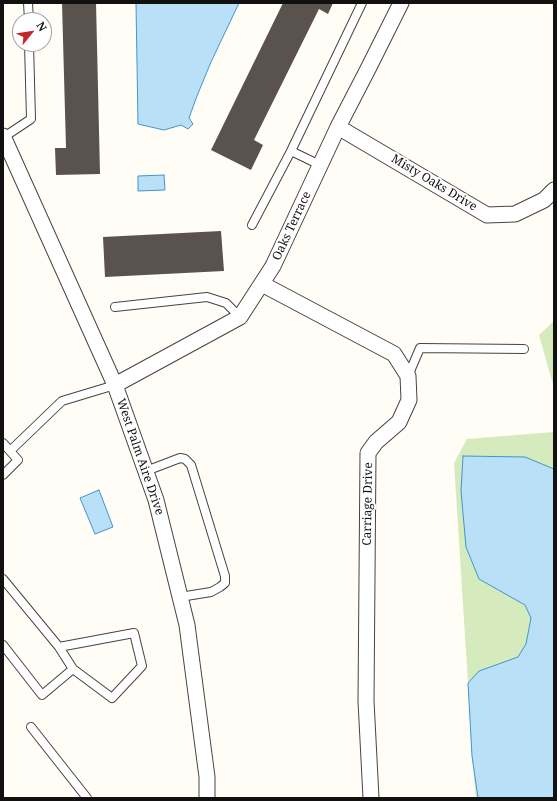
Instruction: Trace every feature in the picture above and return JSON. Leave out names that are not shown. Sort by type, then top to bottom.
[{"type":"street","name":"Oaks Terrace","points":[[114,385],[240,317],[273,266],[338,126],[401,3]]},
{"type":"street","name":"Misty Oaks Drive","points":[[338,126],[487,215],[515,214],[544,200],[554,190]]},
{"type":"street","name":"West Palm Aire Drive","points":[[3,137],[114,385],[156,500],[187,625],[207,777],[207,798]]},
{"type":"street","points":[[262,284],[394,354],[408,376]]},
{"type":"street","name":"Carriage Drive","points":[[371,798],[366,701],[368,453],[376,442],[399,422],[409,400],[408,376]]},
{"type":"lane","points":[[252,224],[291,152],[362,3]]},
{"type":"lane","points":[[3,137],[30,120],[29,52]]},
{"type":"lane","points":[[291,152],[320,166]]},
{"type":"lane","points":[[115,307],[207,297],[226,302],[240,317]]},
{"type":"lane","points":[[408,376],[420,348],[524,348]]},
{"type":"lane","points":[[10,451],[62,401],[114,385]]},
{"type":"lane","points":[[3,443],[18,460],[3,475]]},
{"type":"lane","points":[[146,471],[180,458],[185,459],[191,465],[225,576],[225,583],[211,592],[180,597]]},
{"type":"lane","points":[[3,579],[59,647],[73,669],[112,698],[142,666],[134,634],[59,647]]},
{"type":"lane","points":[[3,645],[42,695],[73,669]]},
{"type":"lane","points":[[31,726],[87,798]]},
{"type":"green space","points":[[554,321],[554,388],[539,335]]},
{"type":"green space","points":[[554,432],[554,798],[476,798],[472,756],[454,463],[467,439]]},
{"type":"water","points":[[136,3],[239,3],[211,62],[197,96],[189,118],[193,124],[188,129],[181,125],[164,130],[138,124]]},
{"type":"water","points":[[164,175],[165,190],[138,191],[138,176]]},
{"type":"water","points":[[463,456],[525,457],[554,469],[554,798],[478,798],[472,756],[468,683],[479,671],[518,657],[526,644],[531,618],[525,605],[479,579],[466,547],[461,491]]},
{"type":"water","points":[[99,490],[113,527],[95,534],[80,498]]},
{"type":"building","points":[[62,3],[96,3],[100,174],[56,175],[55,148],[66,148]]},
{"type":"building","points":[[283,3],[333,3],[328,14],[319,9],[254,140],[263,145],[251,170],[211,150]]},
{"type":"building","points":[[221,231],[224,271],[105,277],[103,237]]}]
